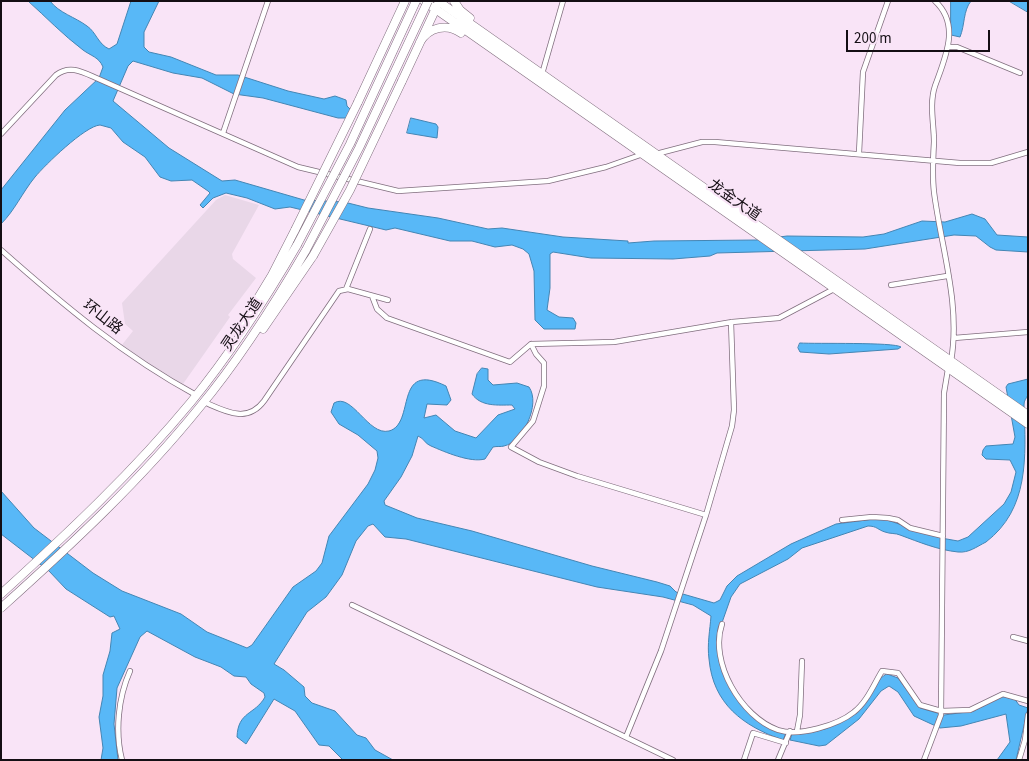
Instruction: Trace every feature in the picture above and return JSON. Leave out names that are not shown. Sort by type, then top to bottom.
[{"type":"main road","points":[[394,24],[397,1]]},
{"type":"main road","points":[[212,374],[263,292],[358,102],[405,1]]},
{"type":"main road","name":"灵龙大道","points":[[1,594],[115,487],[196,395],[260,307],[297,245],[346,152],[416,1]]},
{"type":"main road","name":"龙金大道","points":[[424,1],[438,3],[643,154],[834,289],[1027,414]]},
{"type":"main road","name":"灵龙大道","points":[[1,608],[72,543],[146,468],[204,402],[269,312],[306,250],[359,148],[428,1]]},
{"type":"main road","points":[[454,1],[460,10],[496,38],[510,57]]},
{"type":"main road","points":[[215,388],[259,334],[313,256],[350,190],[438,3]]},
{"type":"main road","points":[[420,42],[428,33],[435,29],[451,27],[494,55],[510,57]]},
{"type":"main road","name":"龙金大道","points":[[510,57],[542,74],[803,257],[1027,424]]},
{"type":"street","points":[[223,133],[268,1]]},
{"type":"street","points":[[542,74],[563,1]]},
{"type":"street","points":[[859,153],[863,72],[888,1]]},
{"type":"street","points":[[924,760],[941,713],[944,388],[954,338],[940,218],[934,192],[932,161],[933,94],[948,46],[948,22],[935,1]]},
{"type":"street","points":[[948,46],[957,47],[1020,73]]},
{"type":"street","points":[[1,134],[61,72],[72,69],[121,88],[307,170],[398,191],[548,181],[606,167],[643,154]]},
{"type":"street","points":[[656,154],[709,142],[985,164],[1028,152]]},
{"type":"street","points":[[346,289],[370,230]]},
{"type":"street","name":"环山路","points":[[1,250],[60,301],[130,356],[196,395]]},
{"type":"street","points":[[890,285],[947,276]]},
{"type":"street","points":[[204,402],[238,415],[256,410],[264,401],[335,294],[346,289],[388,300]]},
{"type":"street","points":[[372,296],[377,309],[387,318],[508,362],[514,360],[531,344],[614,342],[731,322],[781,318],[834,289]]},
{"type":"street","points":[[626,737],[661,651],[681,592],[706,515],[734,415],[731,322]]},
{"type":"street","points":[[954,338],[1028,332]]},
{"type":"street","points":[[531,344],[536,354],[545,364],[544,386],[531,426],[511,447],[539,462],[577,476],[706,515]]},
{"type":"street","points":[[842,520],[872,517],[894,519],[910,528],[943,537]]},
{"type":"street","points":[[352,605],[673,760]]},
{"type":"street","points":[[722,624],[720,633],[721,661],[732,690],[743,703],[766,723],[780,730],[797,731],[822,728],[852,714],[863,702],[882,671],[898,673],[922,706],[941,713],[970,710],[1003,694],[1028,701]]},
{"type":"street","points":[[1013,638],[1028,641]]},
{"type":"street","points":[[797,731],[800,715],[802,661]]},
{"type":"street","points":[[122,760],[119,740],[120,708],[130,671]]},
{"type":"street","points":[[1019,760],[1028,715]]},
{"type":"street","points":[[778,760],[790,731]]},
{"type":"street","points":[[744,760],[753,733],[786,743]]},
{"type":"shaded area","points":[[225,195],[259,205],[232,254],[233,259],[256,278],[228,315],[230,317],[183,384],[169,378],[121,346],[133,331],[125,324],[122,303],[216,200]]},
{"type":"water","points":[[28,1],[50,1],[58,9],[87,26],[102,44],[109,49],[117,44],[131,1],[159,1],[144,32],[144,47],[149,52],[171,57],[216,75],[238,75],[288,91],[324,99],[335,96],[346,100],[347,106],[351,110],[347,118],[338,118],[263,98],[234,94],[202,78],[173,73],[133,61],[128,66],[113,101],[169,148],[222,181],[235,180],[304,200],[344,202],[368,208],[438,218],[488,229],[502,228],[563,237],[628,241],[628,243],[756,240],[787,236],[863,237],[884,234],[922,221],[945,222],[972,214],[985,219],[997,235],[1028,237],[1028,252],[996,250],[976,236],[954,235],[865,249],[717,253],[710,256],[673,259],[591,258],[553,252],[550,254],[550,288],[547,310],[559,317],[573,318],[576,323],[575,329],[544,329],[535,320],[534,271],[529,254],[523,249],[512,245],[495,247],[472,241],[450,241],[395,228],[386,230],[290,207],[275,209],[247,198],[226,193],[213,198],[203,208],[200,205],[210,193],[208,191],[192,180],[171,181],[160,177],[145,157],[123,142],[111,128],[100,125],[93,127],[75,139],[47,164],[35,177],[1,224],[1,190],[65,110],[99,78],[103,67],[97,59],[76,44]]},
{"type":"water","points":[[951,1],[971,1],[968,5],[960,37],[951,35]]},
{"type":"water","points":[[1009,1],[1028,1],[1028,12]]},
{"type":"water","points":[[411,118],[436,124],[438,127],[437,138],[407,133]]},
{"type":"water","points":[[800,343],[870,344],[901,347],[898,349],[829,354],[800,352],[798,348]]},
{"type":"water","points":[[482,368],[488,369],[488,380],[493,385],[517,383],[529,387],[533,403],[528,421],[523,430],[511,443],[493,447],[485,459],[479,460],[443,451],[429,445],[418,436],[412,456],[401,477],[384,501],[385,505],[417,518],[472,531],[592,566],[657,582],[670,586],[676,592],[714,603],[720,600],[727,586],[737,576],[791,544],[836,524],[881,518],[941,538],[958,541],[968,537],[1004,504],[1011,492],[1016,472],[1010,460],[986,459],[982,455],[986,446],[1013,444],[1015,437],[1006,387],[1008,384],[1028,379],[1028,395],[1024,403],[1025,444],[1022,481],[1010,514],[1000,529],[986,542],[969,551],[958,552],[943,549],[868,526],[802,548],[788,559],[740,584],[731,597],[718,634],[725,678],[752,714],[786,733],[783,740],[755,728],[732,711],[724,701],[712,675],[709,659],[708,642],[711,616],[693,605],[663,597],[597,587],[406,539],[385,537],[373,524],[368,526],[356,541],[342,575],[326,597],[307,612],[274,664],[304,687],[305,696],[312,703],[335,711],[357,735],[366,738],[375,750],[393,760],[343,760],[329,746],[319,745],[295,711],[274,699],[246,744],[237,737],[240,722],[261,703],[265,697],[264,693],[251,684],[246,677],[234,676],[221,667],[195,657],[147,631],[140,637],[117,688],[114,724],[118,760],[101,760],[103,748],[99,717],[103,696],[103,675],[110,651],[112,633],[120,629],[114,616],[110,617],[66,589],[49,571],[1,534],[1,491],[34,528],[93,573],[122,591],[181,614],[207,632],[247,648],[252,645],[293,587],[316,571],[322,563],[329,536],[368,484],[375,470],[378,458],[377,451],[358,435],[339,424],[331,412],[334,403],[341,401],[347,403],[374,427],[381,431],[389,431],[397,426],[402,417],[412,387],[419,381],[429,380],[446,386],[451,400],[447,405],[427,404],[424,418],[436,415],[455,431],[476,438],[498,415],[515,409],[512,405],[485,403],[472,394],[477,374]]},
{"type":"water","points":[[887,674],[898,678],[920,708],[944,715],[974,711],[1001,695],[1014,698],[1019,705],[1028,708],[1016,760],[997,760],[1010,742],[1006,714],[961,726],[940,728],[914,716],[898,692],[889,686],[881,691],[859,719],[826,745],[819,746],[790,740],[792,734],[825,729],[854,714],[881,678]]}]
